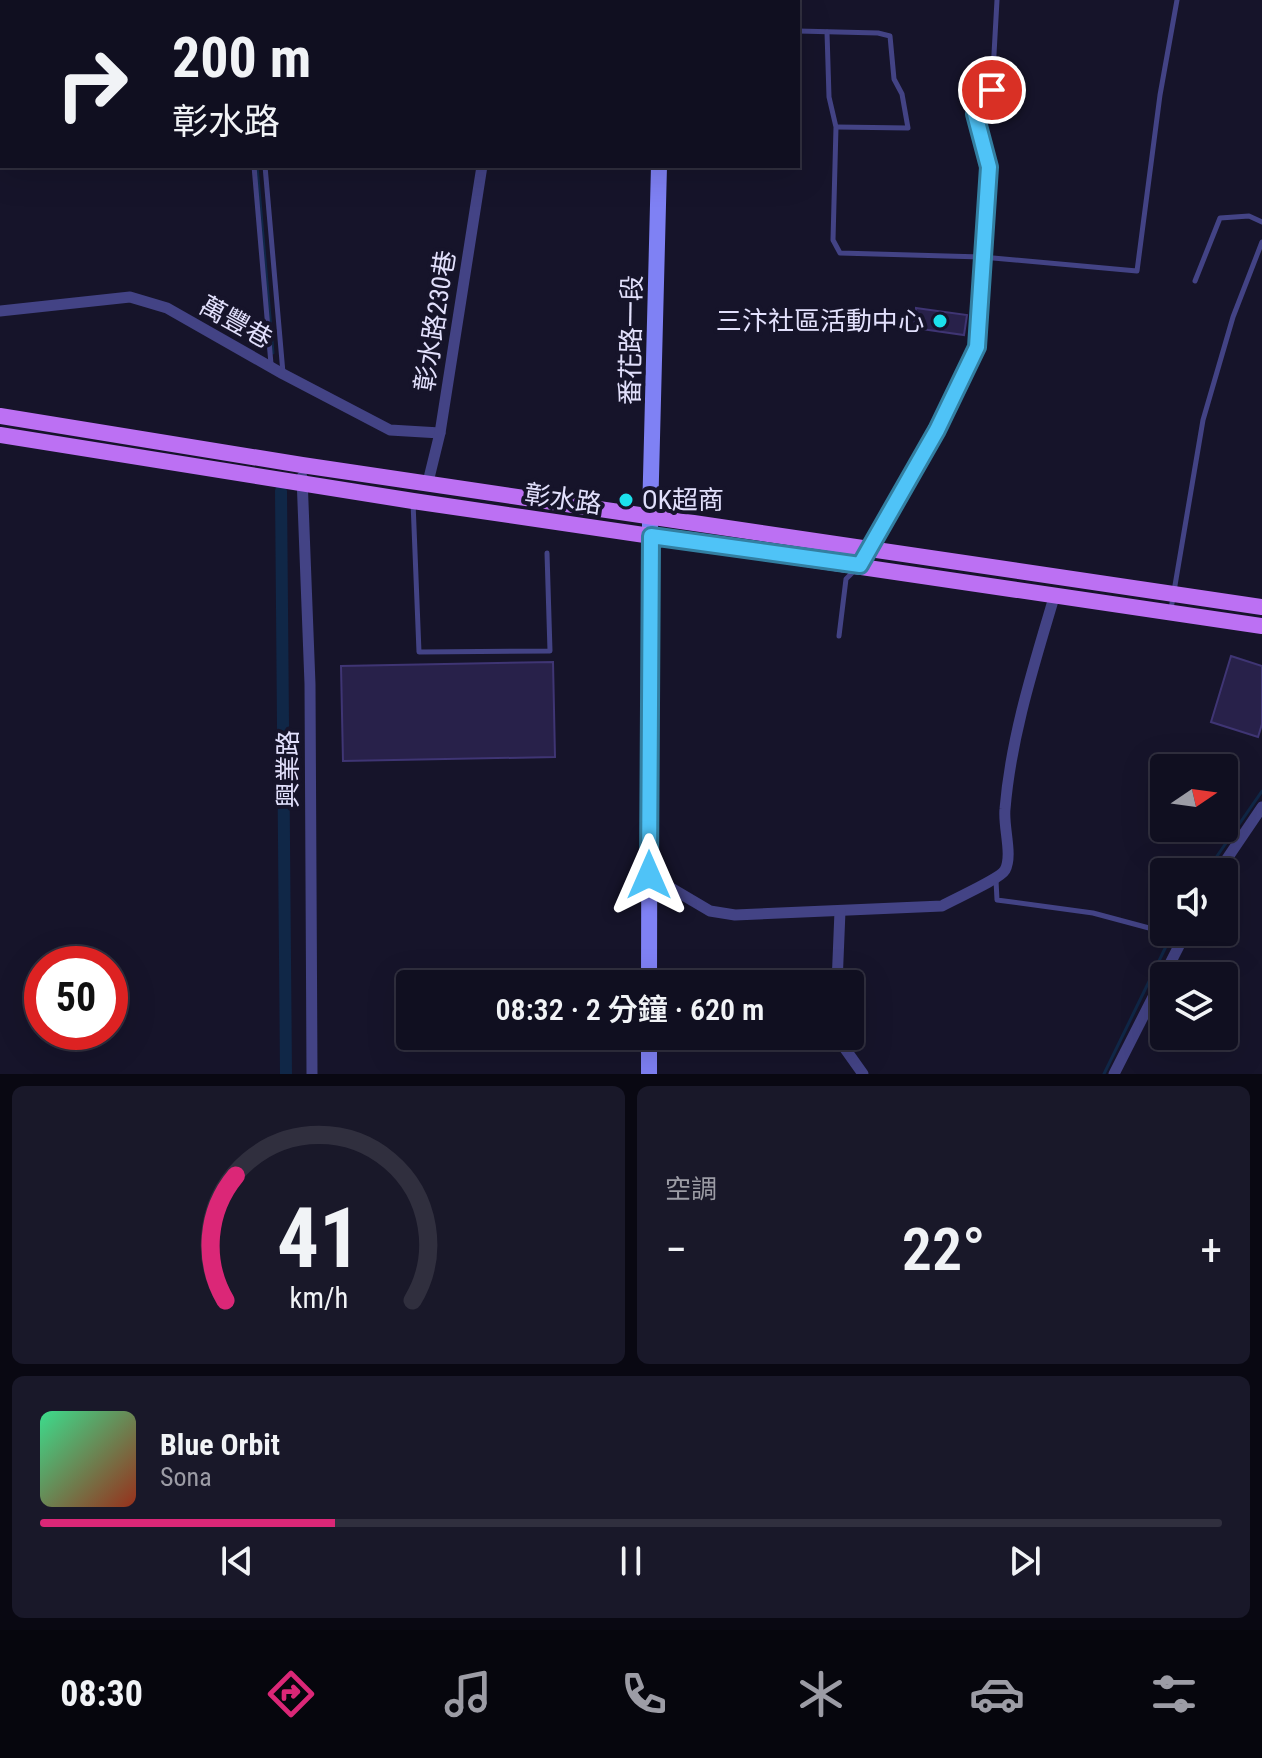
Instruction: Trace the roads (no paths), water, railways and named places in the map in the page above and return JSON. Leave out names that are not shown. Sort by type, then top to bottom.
[{"type":"main road","name":"番花路一段","points":[[649,970],[650,516],[659,168]]},
{"type":"main road","name":"彰水路","points":[[0,416],[302,465],[1262,607]]},
{"type":"main road","name":"彰水路","points":[[0,435],[413,501],[1262,626]]},
{"type":"main road","points":[[649,1050],[649,1074]]},
{"type":"street","name":"彰水路230巷","points":[[428,482],[440,433],[482,168]]},
{"type":"street","name":"萬豐巷","points":[[0,311],[130,297],[167,308],[390,430],[440,433]]},
{"type":"street","name":"興業路","points":[[302,465],[310,684],[312,1074]]},
{"type":"street","points":[[649,875],[710,911],[735,915],[942,906],[996,879],[1005,870],[1009,854],[1004,830],[1005,808],[1021,710],[1055,594]]},
{"type":"street","points":[[1227,858],[1262,807]]},
{"type":"street","points":[[838,970],[840,911]]},
{"type":"street","points":[[1114,1074],[1178,946]]},
{"type":"street","points":[[846,1050],[863,1074]]},
{"type":"lane","points":[[839,636],[846,579],[870,549],[937,430],[977,347],[989,167],[975,114],[992,90],[997,0]]},
{"type":"lane","points":[[827,32],[829,97],[836,127],[833,240],[840,253],[982,257],[1137,271],[1160,95],[1177,0]]},
{"type":"lane","points":[[800,31],[890,36],[894,79],[902,94],[908,128],[836,127]]},
{"type":"lane","points":[[254,168],[271,367]]},
{"type":"lane","points":[[265,168],[283,374]]},
{"type":"lane","points":[[1195,281],[1220,218],[1249,216],[1262,222]]},
{"type":"lane","points":[[1171,614],[1203,420],[1233,317],[1262,242]]},
{"type":"lane","points":[[413,501],[419,652],[550,651],[547,553]]},
{"type":"lane","points":[[996,879],[997,900],[1093,913],[1150,928]]},
{"type":"waterway","points":[[257,168],[273,353]]},
{"type":"waterway","points":[[281,491],[286,1074]]},
{"type":"waterway","points":[[1216,858],[1262,791]]},
{"type":"waterway","points":[[1104,1074],[1166,946]]},
{"type":"place","name":"三汴社區活動中心","points":[[940,321]]},
{"type":"place","name":"OK超商","points":[[626,500]]}]
